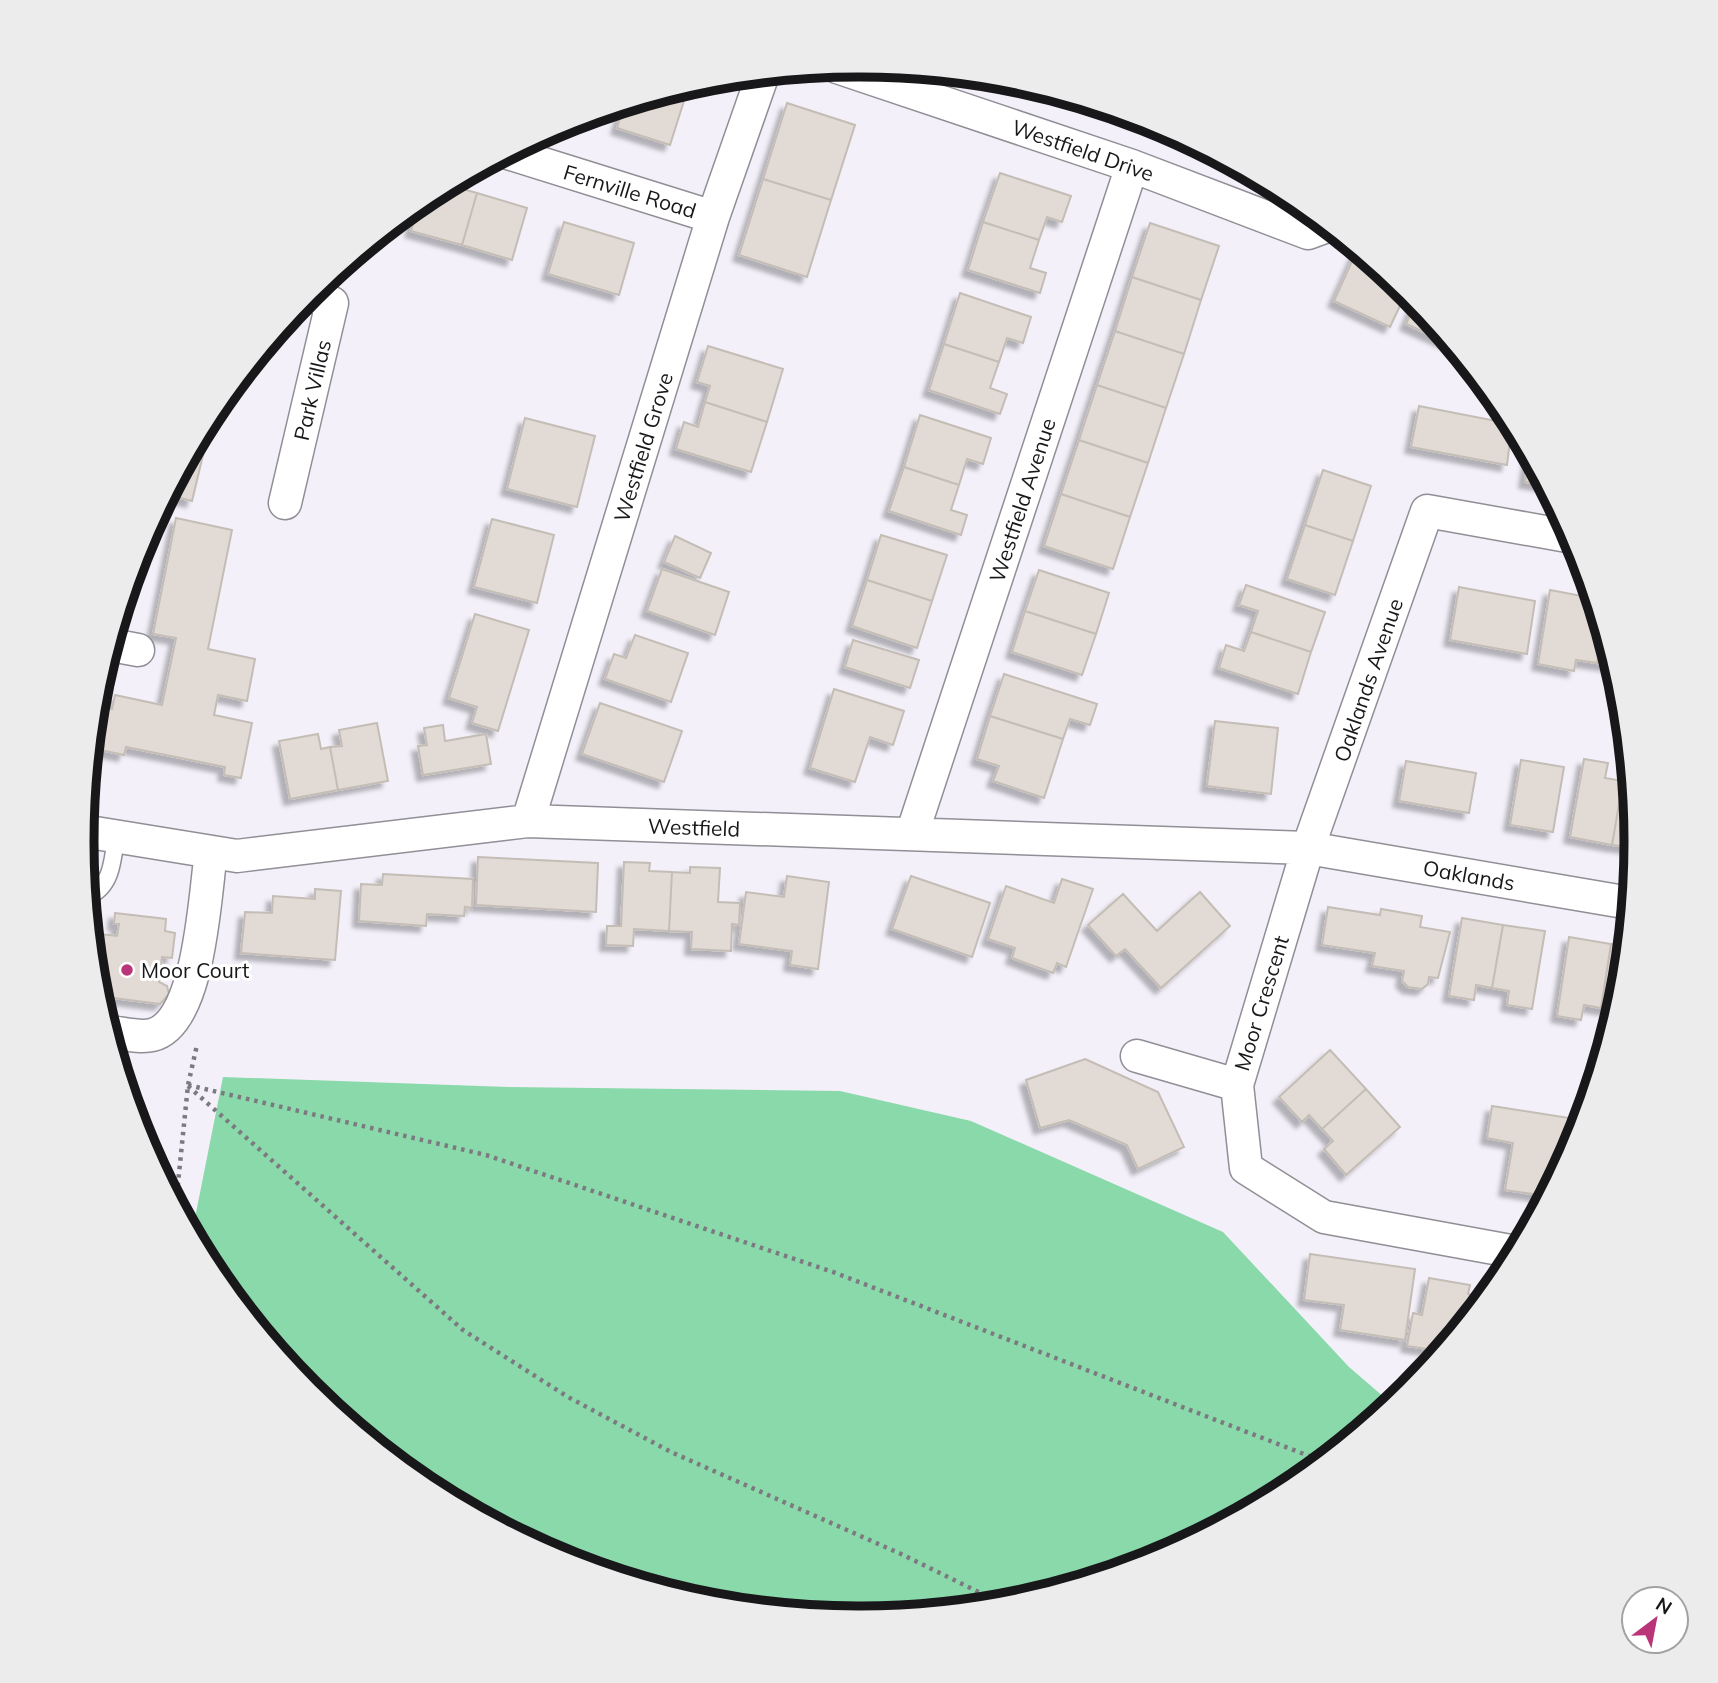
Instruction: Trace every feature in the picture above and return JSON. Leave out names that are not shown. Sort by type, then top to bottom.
[{"type":"street","name":"Westfield Drive","points":[[868,77],[1132,166],[1308,233],[1317,230]]},
{"type":"street","name":"Westfield Grove","points":[[528,821],[713,217],[760,84]]},
{"type":"street","name":"Fernville Road","points":[[520,157],[713,217]]},
{"type":"street","name":"Westfield Avenue","points":[[912,834],[1132,166]]},
{"type":"street","name":"Park Villas","points":[[285,503],[332,303],[321,299]]},
{"type":"street","name":"Oaklands Avenue","points":[[1308,848],[1427,511],[1559,534]]},
{"type":"street","name":"Westfield","points":[[94,833],[237,856],[528,821],[1308,848]]},
{"type":"street","name":"Oaklands","points":[[1308,848],[1621,901]]},
{"type":"street","name":"Moor Crescent","points":[[1308,848],[1237,1085],[1246,1168],[1324,1217],[1505,1250]]},
{"type":"street","points":[[119,1033],[152,1036],[170,1026],[183,1006],[193,975],[211,852]]},
{"type":"street","points":[[1137,1056],[1237,1085]]},
{"type":"lane","points":[[96,893],[105,883],[112,866],[116,836]]},
{"type":"path","points":[[984,1595],[901,1554],[683,1458],[568,1398],[463,1330],[188,1085],[486,1154],[833,1272],[1312,1457]]},
{"type":"green space","points":[[223,1077],[508,1087],[840,1091],[971,1121],[1223,1232],[1349,1367],[1384,1397],[1324,1448],[1241,1504],[1152,1548],[1105,1565],[1008,1591],[909,1604],[859,1606],[759,1599],[661,1580],[566,1548],[477,1504],[434,1477],[355,1416],[284,1346],[252,1307],[195,1220]]},
{"type":"building","points":[[685,98],[670,145],[617,128],[621,116]]},
{"type":"building","points":[[787,103],[855,125],[831,200],[763,179]]},
{"type":"building","points":[[1000,173],[1071,196],[1062,222],[1047,217],[1039,240],[983,222]]},
{"type":"building","points":[[763,179],[831,200],[807,277],[739,255]]},
{"type":"building","points":[[462,189],[477,193],[462,245],[411,231],[414,221]]},
{"type":"building","points":[[477,193],[527,208],[512,260],[462,245]]},
{"type":"building","points":[[564,222],[634,243],[619,295],[548,274]]},
{"type":"building","points":[[983,222],[1039,240],[1030,268],[1046,273],[1040,293],[968,270]]},
{"type":"building","points":[[1150,223],[1219,246],[1201,300],[1132,277]]},
{"type":"building","points":[[1353,259],[1402,303],[1390,327],[1334,301]]},
{"type":"building","points":[[1132,277],[1201,300],[1184,354],[1115,331]]},
{"type":"building","points":[[960,293],[1031,317],[1023,343],[1007,338],[999,362],[944,344]]},
{"type":"building","points":[[1411,313],[1433,336],[1406,324]]},
{"type":"building","points":[[1115,331],[1184,354],[1166,408],[1097,385]]},
{"type":"building","points":[[944,344],[999,362],[990,388],[1007,394],[1000,414],[929,390]]},
{"type":"building","points":[[708,346],[783,369],[767,422],[705,402],[710,386],[697,382]]},
{"type":"building","points":[[1097,385],[1166,408],[1148,463],[1079,440]]},
{"type":"building","points":[[705,402],[767,422],[751,472],[676,449],[684,422],[698,427]]},
{"type":"building","points":[[1419,406],[1498,421],[1510,441],[1507,465],[1411,447]]},
{"type":"building","points":[[920,415],[991,438],[983,464],[967,459],[959,485],[904,467]]},
{"type":"building","points":[[525,418],[595,436],[577,507],[507,489]]},
{"type":"building","points":[[1079,440],[1148,463],[1130,517],[1061,494]]},
{"type":"building","points":[[205,446],[192,501],[176,497]]},
{"type":"building","points":[[904,467],[959,485],[951,510],[967,515],[961,535],[889,511]]},
{"type":"building","points":[[1323,470],[1371,486],[1353,541],[1305,525]]},
{"type":"building","points":[[1527,470],[1534,483],[1525,482]]},
{"type":"building","points":[[1061,494],[1130,517],[1113,569],[1044,546]]},
{"type":"building","points":[[176,518],[232,530],[208,649],[255,659],[247,701],[218,695],[214,715],[252,723],[241,778],[224,775],[225,767],[126,747],[124,755],[100,750],[106,708],[112,709],[115,695],[162,705],[176,638],[153,634]]},
{"type":"building","points":[[492,519],[554,535],[537,603],[474,587]]},
{"type":"building","points":[[1305,525],[1353,541],[1335,595],[1287,579]]},
{"type":"building","points":[[881,535],[947,555],[932,601],[867,580]]},
{"type":"building","points":[[675,536],[711,553],[700,578],[664,562]]},
{"type":"building","points":[[662,569],[729,592],[715,635],[647,611]]},
{"type":"building","points":[[1039,570],[1109,593],[1096,634],[1025,611]]},
{"type":"building","points":[[867,580],[932,601],[917,648],[852,626]]},
{"type":"building","points":[[1246,585],[1325,612],[1311,652],[1251,632],[1258,611],[1239,605]]},
{"type":"building","points":[[1459,587],[1535,601],[1527,654],[1450,640]]},
{"type":"building","points":[[1550,590],[1583,596],[1599,652],[1597,663],[1576,660],[1574,671],[1538,664]]},
{"type":"building","points":[[1025,611],[1096,634],[1082,675],[1012,652]]},
{"type":"building","points":[[475,614],[529,630],[498,731],[472,723],[477,707],[449,698]]},
{"type":"building","points":[[1251,632],[1311,652],[1298,694],[1219,668],[1226,645],[1244,651]]},
{"type":"building","points":[[635,635],[688,653],[671,702],[605,679],[614,654],[626,658]]},
{"type":"building","points":[[853,640],[919,660],[910,688],[845,667]]},
{"type":"building","points":[[1004,674],[1097,704],[1090,725],[1070,719],[1063,739],[990,716]]},
{"type":"building","points":[[834,689],[904,711],[893,745],[870,737],[855,782],[810,768]]},
{"type":"building","points":[[600,703],[682,731],[664,782],[582,754]]},
{"type":"building","points":[[990,716],[1063,739],[1044,798],[993,781],[999,766],[977,759]]},
{"type":"building","points":[[1215,721],[1278,728],[1271,794],[1207,786]]},
{"type":"building","points":[[377,723],[388,781],[338,790],[330,747],[342,746],[339,730]]},
{"type":"building","points":[[443,725],[445,741],[486,734],[491,764],[423,775],[418,746],[427,745],[424,728]]},
{"type":"building","points":[[318,734],[321,749],[330,747],[338,790],[290,799],[279,741]]},
{"type":"building","points":[[1584,759],[1608,763],[1605,778],[1621,781],[1622,788],[1612,845],[1570,837]]},
{"type":"building","points":[[1521,760],[1564,767],[1553,832],[1510,825]]},
{"type":"building","points":[[1406,761],[1476,773],[1469,813],[1399,801]]},
{"type":"building","points":[[1622,788],[1624,847],[1612,845]]},
{"type":"building","points":[[478,857],[598,863],[596,912],[476,905]]},
{"type":"building","points":[[624,862],[650,863],[649,871],[672,872],[669,931],[634,929],[633,946],[606,945],[607,926],[621,926]]},
{"type":"building","points":[[690,867],[720,868],[718,902],[740,903],[739,925],[732,924],[731,951],[691,949],[692,932],[669,931],[672,872],[690,873]]},
{"type":"building","points":[[383,874],[473,879],[472,908],[465,907],[464,916],[427,914],[426,926],[359,921],[361,884],[382,885]]},
{"type":"building","points":[[787,876],[829,882],[818,969],[790,965],[792,951],[739,944],[746,892],[784,897]]},
{"type":"building","points":[[911,876],[990,903],[972,957],[892,929]]},
{"type":"building","points":[[1062,879],[1093,889],[1066,967],[1057,963],[1053,973],[1012,958],[1015,948],[988,939],[1006,886],[1054,903]]},
{"type":"building","points":[[315,889],[341,891],[335,960],[241,953],[245,912],[272,913],[273,896],[315,899]]},
{"type":"building","points":[[1200,892],[1230,926],[1161,988],[1125,949],[1116,956],[1088,925],[1123,894],[1157,931]]},
{"type":"building","points":[[1328,907],[1380,915],[1381,909],[1422,916],[1420,927],[1450,932],[1438,978],[1429,977],[1428,984],[1422,989],[1408,987],[1402,981],[1404,971],[1372,966],[1375,953],[1322,945]]},
{"type":"building","name":"Moor Court","points":[[115,913],[166,919],[165,931],[175,933],[172,958],[162,957],[159,982],[167,986],[169,994],[160,1004],[111,998],[100,934],[117,936],[119,924],[114,924]]},
{"type":"building","points":[[1462,918],[1503,925],[1492,988],[1476,985],[1474,1000],[1449,996]]},
{"type":"building","points":[[1503,925],[1545,931],[1532,1009],[1507,1005],[1509,991],[1492,988]]},
{"type":"building","points":[[1569,937],[1611,944],[1601,1008],[1584,1005],[1581,1020],[1557,1016]]},
{"type":"building","points":[[1611,944],[1616,945],[1609,991],[1605,1008],[1601,1008]]},
{"type":"building","points":[[1330,1050],[1366,1089],[1322,1129],[1309,1115],[1302,1122],[1279,1097]]},
{"type":"building","points":[[1085,1059],[1158,1092],[1184,1147],[1138,1169],[1127,1145],[1069,1120],[1040,1128],[1026,1080]]},
{"type":"building","points":[[1366,1089],[1400,1127],[1346,1175],[1324,1149],[1333,1141],[1322,1129]]},
{"type":"building","points":[[1492,1106],[1571,1118],[1537,1195],[1505,1190],[1513,1143],[1487,1138]]},
{"type":"building","points":[[1310,1254],[1415,1269],[1405,1340],[1340,1330],[1344,1305],[1304,1300]]},
{"type":"building","points":[[1429,1278],[1470,1285],[1468,1294],[1474,1296],[1431,1350],[1407,1346],[1413,1313],[1422,1315]]},
{"type":"place","name":"Moor Court","points":[[127,970]]}]
